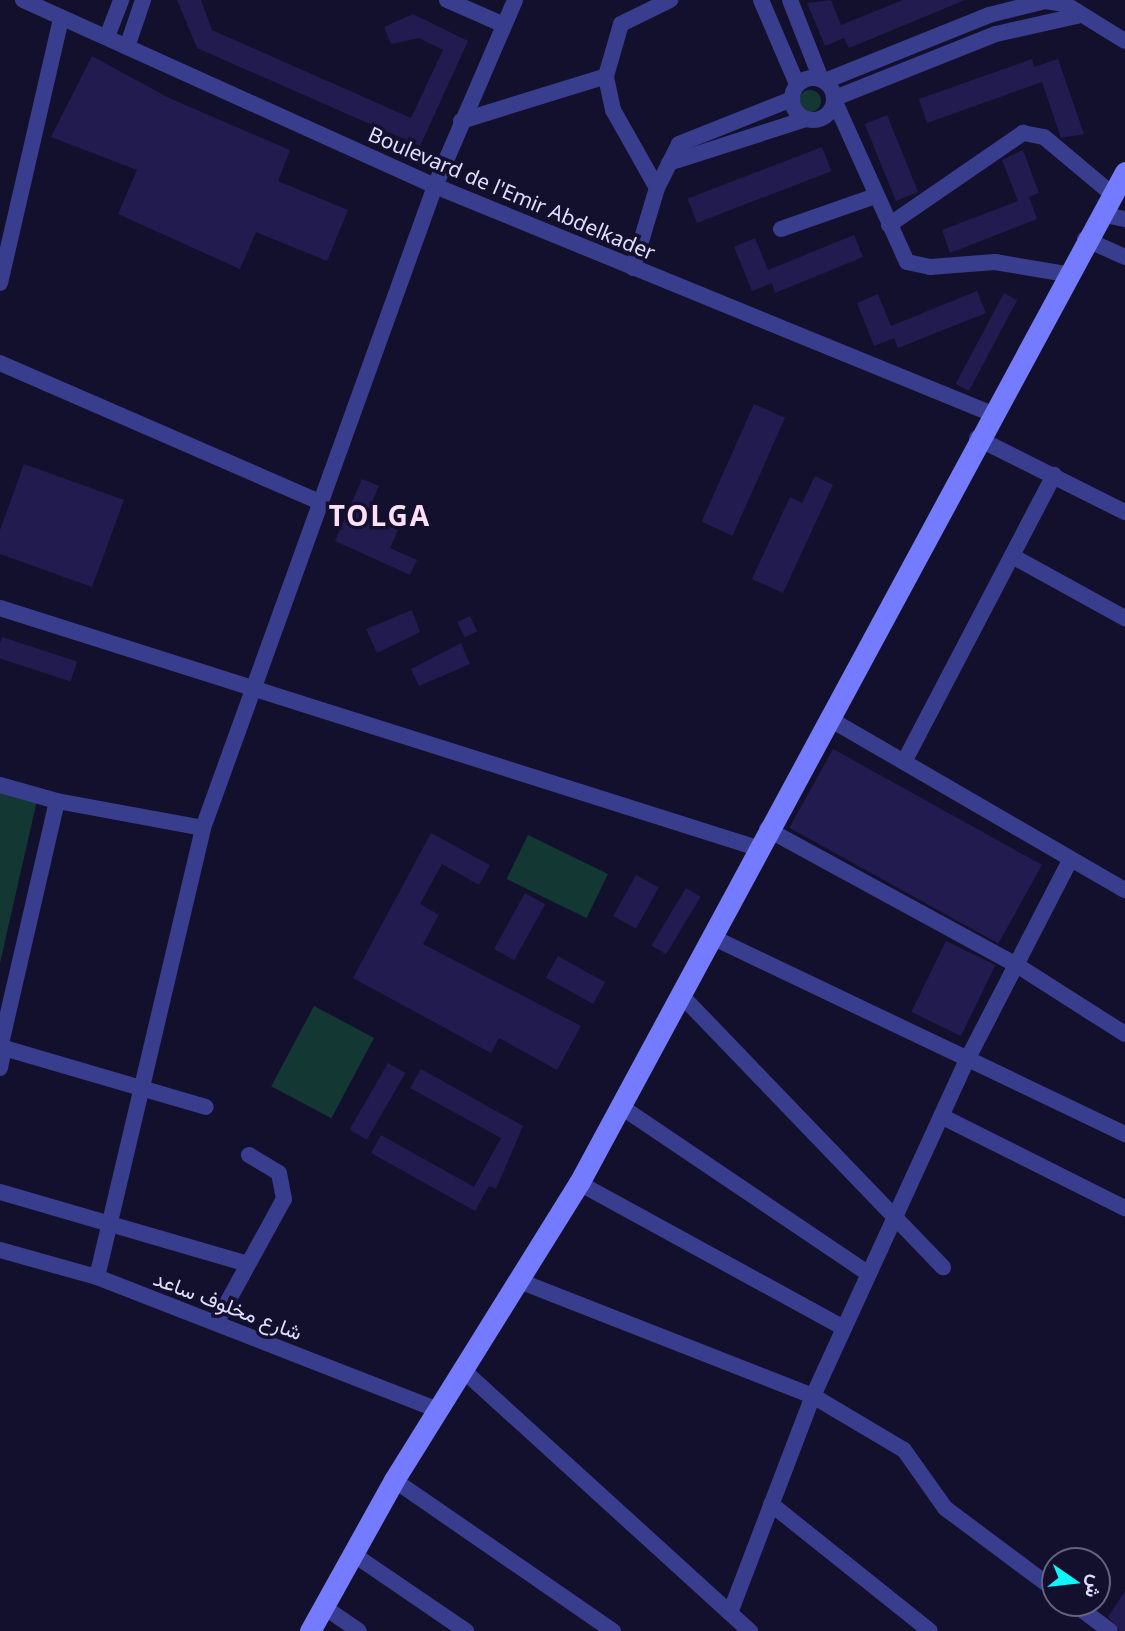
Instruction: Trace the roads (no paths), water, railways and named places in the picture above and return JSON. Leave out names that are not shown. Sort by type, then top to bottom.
[{"type":"street","name":"Boulevard de l'Emir Abdelkader","points":[[23,0],[435,186],[990,413]]},
{"type":"street","points":[[107,37],[121,0]]},
{"type":"street","points":[[127,47],[143,0]]},
{"type":"street","points":[[447,0],[504,25]]},
{"type":"street","points":[[97,1277],[113,1225],[138,1087],[203,828],[251,684],[435,186],[514,0]]},
{"type":"street","points":[[657,188],[613,110],[606,76],[621,24],[670,0]]},
{"type":"street","points":[[761,0],[806,119]]},
{"type":"street","points":[[790,0],[874,196],[912,265],[995,262],[1067,274]]},
{"type":"street","points":[[632,268],[657,188],[679,145],[986,7],[1045,1],[1065,7],[1125,41]]},
{"type":"street","points":[[986,7],[996,34]]},
{"type":"street","points":[[670,163],[688,161],[806,119],[821,119],[835,100],[1065,7]]},
{"type":"street","points":[[0,283],[61,19]]},
{"type":"street","points":[[461,121],[606,76]]},
{"type":"street","points":[[888,225],[1023,133],[1044,137],[1112,194]]},
{"type":"street","points":[[679,145],[688,161]]},
{"type":"street","points":[[310,1631],[394,1480],[522,1282],[579,1183],[990,413],[1085,239],[1125,172]]},
{"type":"street","points":[[780,229],[874,196]]},
{"type":"street","points":[[1101,214],[1125,219]]},
{"type":"street","points":[[1085,239],[1125,257]]},
{"type":"street","points":[[0,363],[319,502]]},
{"type":"street","points":[[977,438],[1125,512]]},
{"type":"street","points":[[904,762],[1054,475]]},
{"type":"street","points":[[1012,555],[1125,618]]},
{"type":"street","points":[[0,608],[251,684],[757,848]]},
{"type":"street","points":[[828,718],[1125,890]]},
{"type":"street","points":[[0,785],[57,801],[203,828]]},
{"type":"street","points":[[0,1068],[2,1048],[57,801]]},
{"type":"street","points":[[767,829],[1015,964],[1125,1034]]},
{"type":"street","points":[[730,1613],[813,1396],[968,1058],[1070,860]]},
{"type":"street","points":[[712,937],[1125,1134]]},
{"type":"street","points":[[681,995],[897,1215],[943,1267]]},
{"type":"street","points":[[2,1048],[206,1107]]},
{"type":"street","points":[[620,1106],[869,1274]]},
{"type":"street","points":[[941,1116],[1125,1208]]},
{"type":"street","points":[[216,1323],[284,1199],[285,1185],[279,1173],[249,1155]]},
{"type":"street","points":[[579,1183],[844,1328]]},
{"type":"street","points":[[0,1192],[248,1264]]},
{"type":"street","name":"شارع مخلوف ساعد","points":[[0,1250],[97,1277],[438,1410]]},
{"type":"street","points":[[522,1282],[813,1396],[904,1450],[946,1508],[1041,1579]]},
{"type":"street","points":[[464,1371],[750,1631]]},
{"type":"street","points":[[394,1480],[613,1631]]},
{"type":"street","points":[[771,1504],[930,1631]]},
{"type":"street","points":[[353,1553],[466,1631]]},
{"type":"street","points":[[324,1607],[359,1631]]},
{"type":"street","points":[[1092,1617],[1110,1631]]},
{"type":"district","name":"TOLGA","points":[[380,515]]}]
